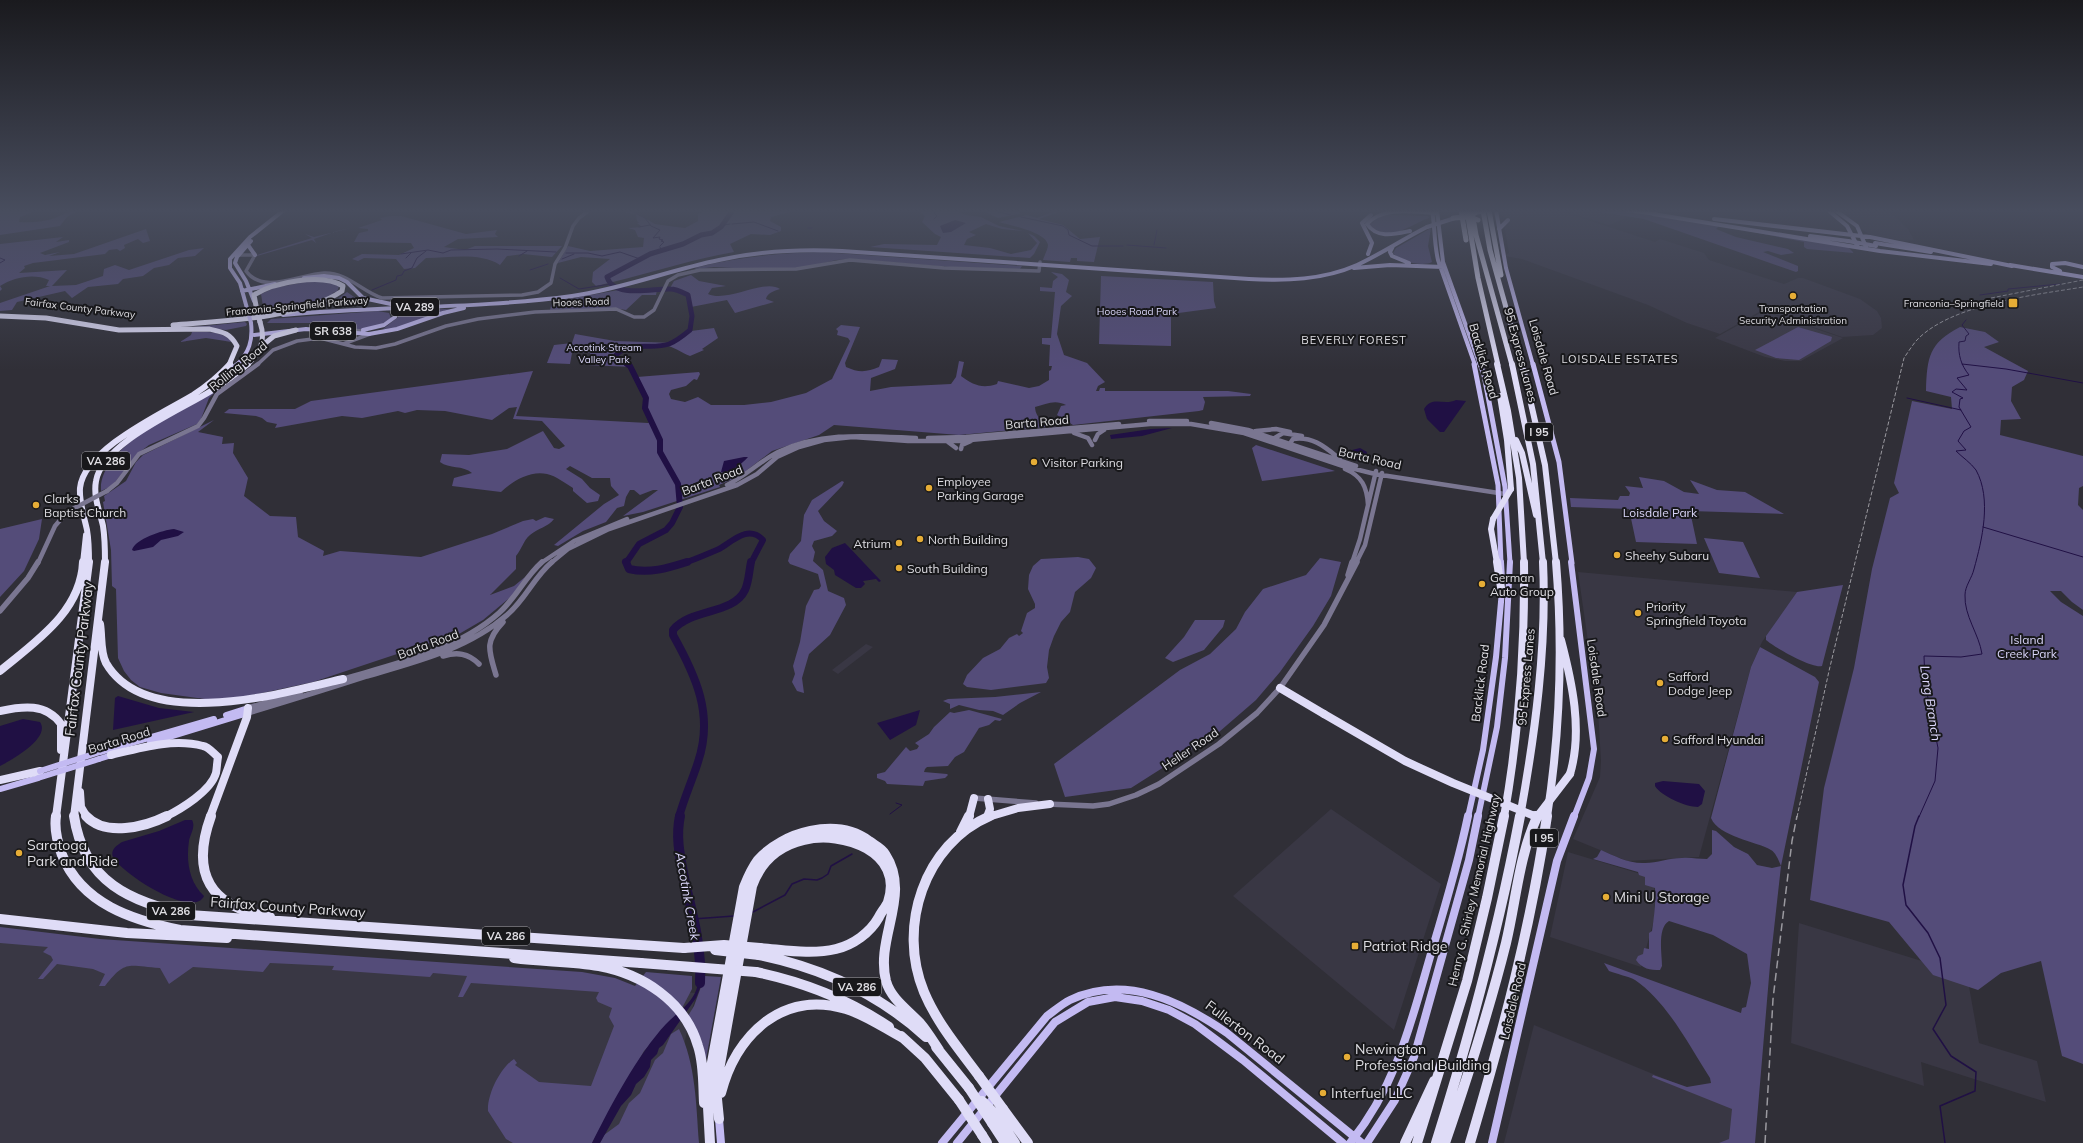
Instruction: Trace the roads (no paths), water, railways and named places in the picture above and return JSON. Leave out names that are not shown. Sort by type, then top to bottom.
[{"type":"highway","name":"Henry G. Shirley Memorial Highway","points":[[1417,1143],[1466,985],[1503,828],[1517,738],[1524,648],[1523,542],[1519,476],[1495,350],[1475,263]]},
{"type":"highway","name":"95 Express Lanes","points":[[1436,1143],[1472,1025],[1494,940],[1513,857],[1538,690],[1542,627],[1542,554],[1538,497],[1532,452],[1522,407],[1483,263]]},
{"type":"highway","points":[[1487,263],[1492,296]]},
{"type":"highway","name":"I 95","points":[[1470,1143],[1516,975],[1541,855],[1555,752],[1559,686],[1554,538],[1545,464],[1531,403],[1494,263]]},
{"type":"highway","points":[[1499,263],[1502,280],[1502,291]]},
{"type":"highway","name":"VA 286","points":[[253,316],[318,305],[336,297],[344,288],[339,281],[327,279],[293,282],[260,290],[254,294],[254,301]]},
{"type":"highway","points":[[254,301],[263,333]]},
{"type":"highway","name":"Fairfax County Parkway","points":[[0,315],[47,314],[104,325],[136,327],[174,325],[253,316]]},
{"type":"highway","name":"Fairfax County Parkway","points":[[0,315],[46,318],[110,329],[142,330]]},
{"type":"highway","name":"VA 286","points":[[142,330],[210,329],[223,332],[234,338],[238,349],[233,361],[222,373],[199,391]]},
{"type":"highway","points":[[259,350],[270,338],[296,330]]},
{"type":"highway","name":"Fairfax County Parkway","points":[[263,333],[263,341],[259,350],[246,365],[226,381],[131,438],[116,451],[102,467],[96,479],[95,488],[103,526],[105,550],[99,616],[74,814],[78,840],[94,869],[107,882],[124,893],[154,906],[189,915],[684,948],[759,951],[836,977],[862,990],[902,1016],[939,1050],[969,1088],[997,1116],[1005,1143]]},
{"type":"highway","points":[[1495,350],[1495,367],[1507,440],[1503,491],[1491,529],[1502,594]]},
{"type":"highway","name":"Fairfax County Parkway","points":[[199,391],[125,434],[107,448],[92,463],[83,477],[80,492],[87,531],[89,558],[88,580],[62,759],[55,821],[56,838],[66,867],[86,891],[111,909],[154,925],[193,932],[756,972],[793,980],[829,993],[868,1012],[903,1038],[932,1066],[959,1100],[984,1139]]},
{"type":"highway","points":[[1512,433],[1520,448],[1529,484],[1542,554]]},
{"type":"highway","points":[[0,671],[49,627],[72,602],[82,577],[82,546],[87,531]]},
{"type":"highway","points":[[99,616],[102,634],[101,649],[108,667],[117,677],[129,686],[155,696],[196,702],[238,701],[276,696],[343,679]]},
{"type":"highway","points":[[1445,1143],[1477,1051],[1492,995],[1528,836],[1537,817],[1570,774],[1576,756],[1573,706],[1565,656],[1558,631]]},
{"type":"highway","points":[[1280,688],[1405,761],[1453,783],[1537,817]]},
{"type":"highway","points":[[0,711],[33,707],[43,709],[54,716],[62,727],[62,759]]},
{"type":"highway","points":[[248,711],[204,839],[202,863],[207,882],[224,901],[245,912],[269,917],[367,927]]},
{"type":"highway","points":[[81,766],[80,802],[84,814],[102,826],[122,829],[157,822],[184,808],[210,786],[219,766],[218,756],[211,749],[188,743],[162,744],[111,755]]},
{"type":"highway","points":[[0,780],[39,774]]},
{"type":"highway","points":[[960,834],[969,818],[974,798]]},
{"type":"highway","points":[[987,817],[990,810],[988,800]]},
{"type":"highway","points":[[1016,1143],[997,1116],[979,1076],[935,1014],[919,978],[915,955],[914,921],[926,877],[945,848],[960,834],[987,817],[1015,808],[1050,804]]},
{"type":"highway","points":[[719,1120],[717,1099],[719,1070],[748,875],[756,862],[772,847],[793,836],[815,830],[838,830],[859,835],[876,845],[889,860],[897,883],[896,896],[883,956],[886,982],[894,997],[919,1022],[939,1050]]},
{"type":"highway","points":[[746,895],[756,874],[772,854],[793,842],[817,836],[846,838],[866,847],[881,861],[888,880],[888,899],[882,914],[872,928],[853,942],[837,949],[821,951],[759,951]]},
{"type":"highway","points":[[0,918],[39,925],[216,939],[260,937]]},
{"type":"highway","points":[[710,1143],[708,1107],[711,1068],[740,931]]},
{"type":"highway","points":[[485,952],[525,960],[597,966],[633,975],[653,986],[671,1001],[689,1026],[698,1046],[702,1074],[707,1143]]},
{"type":"highway","points":[[719,1120],[723,1083],[732,1056],[754,1030],[782,1012],[808,1006],[836,1006],[854,1012],[903,1038]]},
{"type":"highway","points":[[1405,1143],[1444,1059]]},
{"type":"highway","points":[[997,1116],[1028,1143]]},
{"type":"main road","name":"Rolling Road","points":[[199,391],[223,376],[239,362],[250,349],[254,335],[239,281],[230,268],[231,263]]},
{"type":"main road","points":[[235,263],[246,281],[254,301]]},
{"type":"main road","name":"Franconia-Springfield Parkway","points":[[142,330],[307,312],[361,308],[523,302],[602,290],[702,263]]},
{"type":"main road","name":"Franconia-Springfield Parkway","points":[[1045,263],[1268,280],[1314,277],[1345,270],[1361,263]]},
{"type":"main road","name":"Franconia-Springfield Parkway","points":[[1046,263],[1275,277],[1334,270],[1348,263]]},
{"type":"main road","points":[[1414,263],[1442,266]]},
{"type":"main road","name":"Loisdale Road","points":[[1492,1143],[1557,861],[1563,839],[1588,784],[1593,765],[1594,749],[1577,619],[1569,528],[1561,472],[1554,438],[1506,263]]},
{"type":"main road","points":[[1985,263],[1991,264]]},
{"type":"main road","points":[[1987,263],[2083,278]]},
{"type":"main road","points":[[1996,263],[2073,275]]},
{"type":"main road","points":[[1999,263],[2012,266]]},
{"type":"main road","points":[[2027,268],[2045,268],[2047,263]]},
{"type":"main road","points":[[2063,263],[2051,265],[2056,270],[2083,278]]},
{"type":"main road","points":[[2066,263],[2083,267]]},
{"type":"main road","points":[[2067,263],[2083,267]]},
{"type":"main road","points":[[1345,270],[1382,265],[1442,266]]},
{"type":"main road","name":"Backlick Road","points":[[1367,1143],[1390,1110],[1414,1057],[1460,895],[1492,753],[1505,658],[1510,560],[1503,491],[1494,458],[1478,375],[1442,266]]},
{"type":"main road","points":[[250,290],[309,277],[333,277],[346,280],[360,296],[373,302],[394,304],[441,303]]},
{"type":"main road","points":[[246,281],[256,286],[274,284]]},
{"type":"main road","points":[[242,291],[293,282]]},
{"type":"main road","name":"Franconia-Springfield Parkway","points":[[253,316],[332,308],[521,299],[602,290]]},
{"type":"main road","points":[[371,333],[397,329],[463,308],[523,302]]},
{"type":"main road","points":[[307,312],[382,309],[394,312],[395,317]]},
{"type":"main road","points":[[371,333],[388,324],[395,317]]},
{"type":"main road","points":[[341,330],[373,329],[387,324],[395,317]]},
{"type":"main road","name":"Rolling Road","points":[[254,335],[302,328],[341,330]]},
{"type":"main road","name":"Rolling Road","points":[[263,333],[296,330],[371,333]]},
{"type":"main road","name":"Backlick Road","points":[[1356,1141],[1383,1095],[1403,1050],[1459,858],[1488,725],[1502,594],[1503,491]]},
{"type":"main road","name":"Barta Road","points":[[100,756],[111,755],[248,711]]},
{"type":"main road","name":"Barta Road","points":[[0,784],[39,774],[248,711]]},
{"type":"main road","name":"Barta Road","points":[[0,789],[39,774]]},
{"type":"main road","name":"Fullerton Road","points":[[942,1143],[1036,1027],[1052,1011],[1085,993],[1117,989],[1154,994],[1174,1002],[1199,1015],[1227,1033],[1356,1141]]},
{"type":"main road","name":"Fullerton Road","points":[[957,1143],[1056,1022],[1084,1004],[1118,999],[1136,1000],[1157,1005],[1202,1028],[1224,1044],[1343,1143]]},
{"type":"main road","points":[[719,1120],[721,1143]]},
{"type":"street","points":[[250,263],[247,272],[253,280],[261,282],[318,273],[341,274],[348,277],[364,292],[382,298],[404,299],[522,296],[537,292],[551,283],[554,277],[554,263]]},
{"type":"street","name":"Hooes Road","points":[[343,344],[361,348],[383,347],[463,322],[535,312],[616,309],[636,318],[641,318],[646,316],[656,307],[664,286],[674,277],[700,270],[727,268],[756,270],[803,269],[829,263]]},
{"type":"street","name":"Hooes Road","points":[[891,263],[957,268],[1039,271],[1040,263]]},
{"type":"street","name":"Rolling Road","points":[[341,330],[371,333]]},
{"type":"street","points":[[343,344],[371,333]]},
{"type":"street","name":"Rolling Road","points":[[0,611],[12,595],[31,575],[56,522],[66,513],[108,491],[119,482],[133,459],[139,454],[201,424],[206,418],[215,396],[254,368],[273,350],[288,343],[309,338],[323,339],[343,344]]},
{"type":"street","name":"Barta Road","points":[[720,490],[744,477],[777,452],[806,441],[837,435],[863,434],[916,438],[966,437],[1170,420],[1218,424],[1251,430],[1294,449],[1350,468],[1503,491]]},
{"type":"street","name":"Barta Road","points":[[248,711],[343,679],[400,662],[464,636],[477,629],[507,606],[529,576],[557,550],[596,530],[748,480],[777,457],[812,443],[853,437],[943,442],[1150,424],[1191,424],[1240,432],[1291,444],[1376,472]]},
{"type":"street","points":[[1029,435],[1075,433],[1088,438],[1094,443],[1098,433],[1108,428]]},
{"type":"street","points":[[1251,430],[1276,429],[1305,437],[1317,442],[1346,463]]},
{"type":"street","points":[[1240,432],[1352,472],[1362,480],[1367,489],[1368,505]]},
{"type":"street","points":[[1274,440],[1281,433],[1290,432]]},
{"type":"street","points":[[1294,449],[1291,444],[1293,439],[1305,437]]},
{"type":"street","points":[[943,442],[952,444],[958,449],[965,443],[977,440]]},
{"type":"street","points":[[1335,466],[1350,468]]},
{"type":"street","name":"Heller Road","points":[[1346,582],[1360,539],[1376,472]]},
{"type":"street","name":"Heller Road","points":[[974,798],[1074,806],[1109,804],[1149,790],[1236,731],[1257,713],[1280,688],[1327,619],[1368,538],[1382,473]]},
{"type":"street","name":"Barta Road","points":[[248,711],[360,679],[445,652],[465,643],[507,615],[525,595],[542,570],[568,548],[590,536],[642,516]]},
{"type":"street","points":[[496,675],[488,647],[489,642],[494,632],[513,612],[525,595]]},
{"type":"street","points":[[400,662],[465,643],[469,638],[492,623],[507,606]]},
{"type":"street","points":[[360,679],[455,653],[468,654],[479,664]]},
{"type":"waterway","points":[[372,290],[396,280],[397,276],[402,275],[404,271],[412,268],[414,263]]},
{"type":"waterway","name":"Accotink Creek","points":[[629,365],[617,358],[616,355],[622,350],[628,348],[662,346],[678,340],[690,330],[692,316],[688,295],[679,291],[673,289],[635,291],[618,288],[611,284],[607,277],[633,263]]},
{"type":"waterway","points":[[530,270],[548,264]]},
{"type":"waterway","points":[[560,278],[579,289],[611,284]]},
{"type":"waterway","name":"Long Branch","points":[[1980,295],[2008,291],[2008,289],[2060,284]]},
{"type":"waterway","name":"Long Branch","points":[[1962,364],[1959,351],[1959,342],[1965,341],[1966,336],[1969,334],[1962,325],[1966,320]]},
{"type":"waterway","name":"Accotink Creek","points":[[626,563],[639,544],[666,530],[672,523],[680,507],[678,484],[660,452],[660,440],[645,408],[646,398],[630,366],[627,364]]},
{"type":"waterway","name":"Long Branch","points":[[1961,410],[1959,407],[1960,399],[1963,398],[1952,392],[1956,389],[1967,390],[1957,378],[1969,375],[1962,364]]},
{"type":"waterway","points":[[1962,364],[2006,369],[2083,383]]},
{"type":"waterway","points":[[1907,398],[1961,410]]},
{"type":"waterway","name":"Long Branch","points":[[1919,817],[1935,781],[1938,748],[1925,683],[1924,656],[1961,657],[1982,654],[1978,639],[1969,618],[1965,603],[1965,595],[1966,588],[1972,576],[1980,545],[1984,520],[1984,494],[1981,481],[1976,470],[1956,451],[1966,450],[1958,441],[1964,431],[1971,427],[1961,410]]},
{"type":"waterway","points":[[1983,527],[2083,557]]},
{"type":"waterway","name":"Accotink Creek","points":[[685,562],[719,549],[740,536],[752,534],[763,540],[751,563]]},
{"type":"waterway","name":"Accotink Creek","points":[[626,563],[629,569],[651,571],[685,562]]},
{"type":"waterway","name":"Accotink Creek","points":[[679,817],[698,762],[704,728],[700,696],[689,666],[673,635],[673,630],[690,618],[722,608],[739,598],[745,590],[751,562]]},
{"type":"waterway","points":[[890,814],[902,805],[896,803]]},
{"type":"waterway","name":"Accotink Creek","points":[[680,816],[678,833],[679,850],[698,945],[700,958],[700,983]]},
{"type":"waterway","name":"Long Branch","points":[[1919,816],[1915,826],[1903,885],[1906,905],[1928,933],[1940,958],[1946,1005],[1933,1029],[1951,1056],[1976,1072],[1975,1091],[1940,1106],[1945,1143]]},
{"type":"waterway","points":[[753,912],[785,895],[792,884],[804,879],[817,880],[822,878],[828,874],[831,866],[852,854]]},
{"type":"waterway","points":[[693,919],[734,916]]},
{"type":"railway","points":[[1991,298],[2083,280]]},
{"type":"railway","points":[[1797,817],[1829,671],[1904,358],[1916,341],[1931,328],[1950,318],[1994,303],[2083,287]]},
{"type":"railway","points":[[1765,1143],[1773,999],[1792,841],[1797,816]]},
{"type":"place","name":"Transportation Security Administration","points":[[1793,296]]},
{"type":"place","name":"Franconia–Springfield","points":[[2013,303]]},
{"type":"place","name":"Visitor Parking","points":[[1034,462]]},
{"type":"place","name":"Employee Parking Garage","points":[[929,488]]},
{"type":"place","name":"Clarks Baptist Church","points":[[36,505]]},
{"type":"place","name":"North Building","points":[[920,539]]},
{"type":"place","name":"Atrium","points":[[899,543]]},
{"type":"place","name":"Sheehy Subaru","points":[[1617,555]]},
{"type":"place","name":"South Building","points":[[899,568]]},
{"type":"place","name":"German Auto Group","points":[[1482,584]]},
{"type":"place","name":"Priority Springfield Toyota","points":[[1638,613]]},
{"type":"place","name":"Safford Dodge Jeep","points":[[1660,683]]},
{"type":"place","name":"Safford Hyundai","points":[[1665,739]]},
{"type":"place","name":"Saratoga Park and Ride","points":[[19,853]]},
{"type":"place","name":"Mini U Storage","points":[[1606,897]]},
{"type":"place","name":"Patriot Ridge","points":[[1355,946]]},
{"type":"place","name":"Newington Professional Building","points":[[1347,1057]]},
{"type":"place","name":"Interfuel LLC","points":[[1323,1093]]},
{"type":"district","name":"BEVERLY FOREST","points":[[1354,340]]},
{"type":"district","name":"LOISDALE ESTATES","points":[[1620,359]]},
{"type":"park label","name":"Hooes Road Park","points":[[1137,311]]},
{"type":"park label","name":"Accotink Stream Valley Park","points":[[604,352]]},
{"type":"park label","name":"Loisdale Park","points":[[1660,512]]},
{"type":"park label","name":"Island Creek Park","points":[[2027,646]]}]
